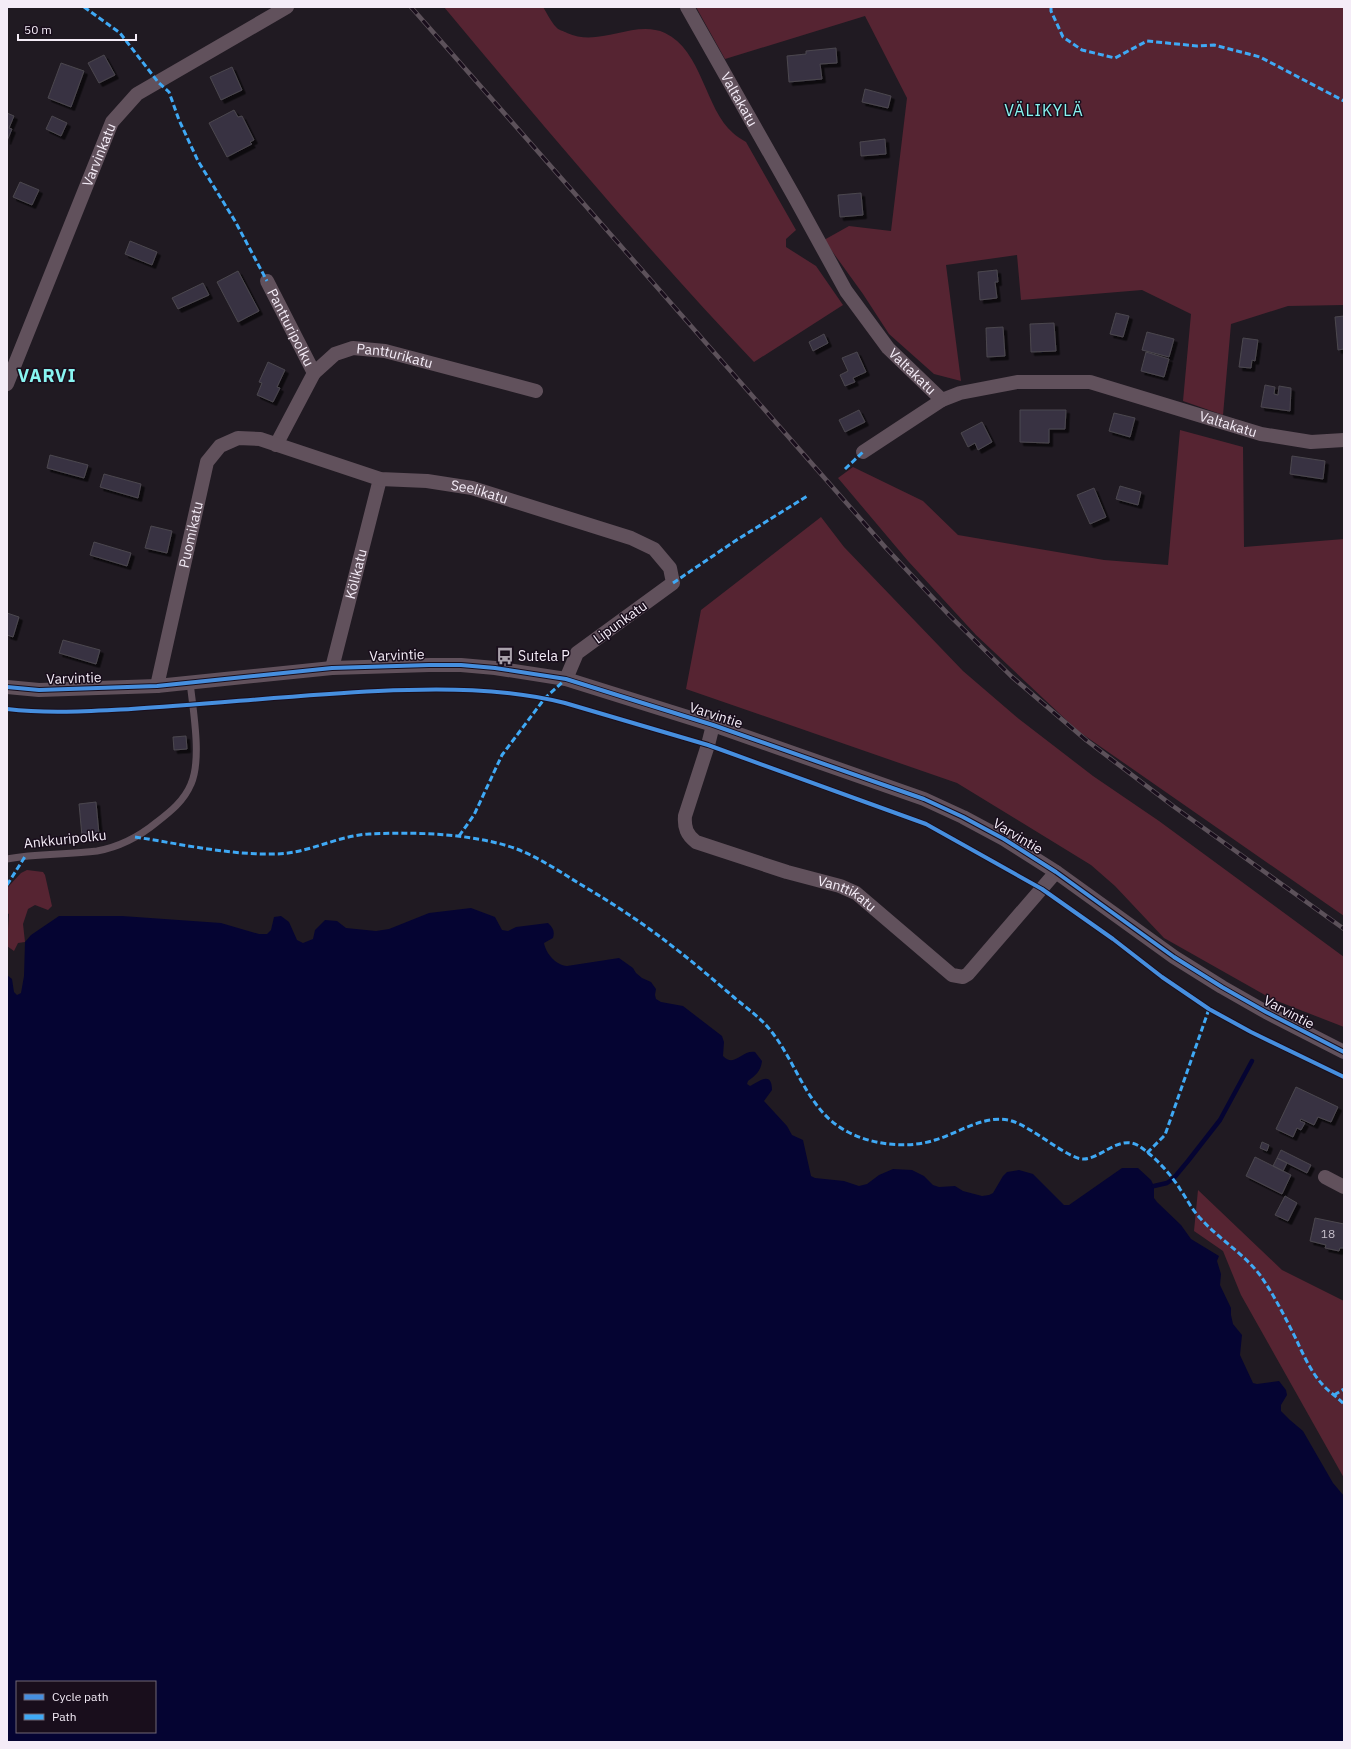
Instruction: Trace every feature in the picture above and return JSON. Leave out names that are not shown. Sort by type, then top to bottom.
[{"type":"street","name":"Varvinkatu","points":[[7,384],[12,359],[112,122],[137,94],[287,7]]},
{"type":"street","name":"Valtakatu","points":[[687,7],[796,198],[846,291],[888,348],[942,400],[960,393],[1017,382],[1090,382],[1261,434],[1311,442],[1344,440]]},
{"type":"street","name":"Pantturipolku","points":[[267,281],[314,373]]},
{"type":"street","name":"Pantturikatu","points":[[276,445],[314,373],[335,354],[353,348],[385,351],[536,391]]},
{"type":"street","points":[[863,452],[942,400]]},
{"type":"street","name":"Puomikatu","points":[[157,686],[207,462],[220,446],[238,438],[260,439],[276,445]]},
{"type":"street","name":"Seelikatu","points":[[276,445],[380,479],[427,481],[480,491],[631,538],[654,549],[670,568]]},
{"type":"street","name":"Kölikatu","points":[[332,668],[380,479]]},
{"type":"street","name":"Lipunkatu","points":[[566,679],[578,653],[673,583],[670,568]]},
{"type":"street","name":"Varvintie","points":[[7,687],[38,690],[157,686],[332,668],[461,665],[496,668],[566,679],[713,725],[924,799],[970,820],[1056,872],[1174,957],[1222,988],[1344,1052]]},
{"type":"street","name":"Vanttikatu","points":[[713,725],[685,816],[684,824],[686,833],[696,842],[787,872],[840,886],[856,893],[952,975],[963,977],[968,974],[1056,872]]},
{"type":"street","points":[[1325,1177],[1344,1187]]},
{"type":"lane","name":"Ankkuripolku","points":[[7,859],[26,855],[82,853],[112,848],[148,829],[174,808],[191,785],[196,758],[190,682]]},
{"type":"shaded area","points":[[444,7],[543,7],[552,23],[557,28],[579,37],[604,36],[641,29],[665,33],[677,41],[687,52],[724,123],[734,134],[746,142],[796,230],[786,239],[786,247],[816,266],[843,305],[754,362],[635,231]]},
{"type":"shaded area","points":[[696,7],[1344,7],[1344,305],[1288,306],[1231,324],[1223,415],[1183,401],[1191,314],[1142,290],[1021,300],[1017,255],[946,265],[961,381],[934,374],[889,334],[863,294],[824,240],[849,226],[891,231],[907,98],[865,16],[725,59]]},
{"type":"shaded area","points":[[1180,430],[1243,447],[1244,547],[1344,539],[1344,916],[1078,731],[976,635],[908,561],[838,478],[853,467],[923,501],[958,535],[1104,560],[1168,565]]},
{"type":"shaded area","points":[[821,517],[844,547],[963,671],[1019,719],[1093,776],[1159,821],[1344,957],[1344,1027],[1272,999],[1164,938],[1115,886],[1091,865],[957,783],[686,689],[701,610]]},
{"type":"shaded area","points":[[27,870],[43,872],[52,906],[48,910],[35,905],[28,909],[23,924],[25,942],[18,943],[14,951],[7,946],[9,914],[7,913],[7,888],[21,873]]},
{"type":"shaded area","points":[[471,908],[495,917],[502,930],[508,931],[516,927],[548,923],[553,930],[554,936],[544,943],[545,947],[549,955],[559,964],[567,966],[619,958],[633,968],[642,978],[651,982],[656,989],[656,999],[661,1002],[683,1006],[722,1036],[724,1042],[723,1056],[727,1059],[735,1059],[746,1053],[755,1052],[762,1061],[761,1065],[757,1073],[748,1081],[747,1084],[750,1086],[760,1080],[770,1080],[772,1090],[764,1101],[787,1126],[792,1135],[803,1140],[811,1176],[815,1178],[844,1181],[859,1186],[867,1184],[879,1175],[893,1169],[912,1170],[924,1176],[933,1185],[939,1187],[955,1186],[963,1191],[982,1196],[993,1193],[1007,1172],[1019,1170],[1033,1174],[1064,1205],[1069,1205],[1122,1168],[1138,1168],[1151,1180],[1154,1186],[1154,1198],[1181,1225],[1191,1239],[1219,1256],[1217,1261],[1221,1274],[1220,1285],[1231,1308],[1233,1324],[1242,1335],[1240,1355],[1253,1383],[1257,1384],[1279,1381],[1286,1390],[1287,1395],[1281,1405],[1281,1411],[1303,1431],[1333,1483],[1344,1496],[1344,1742],[7,1742],[7,975],[12,979],[14,992],[17,995],[21,993],[24,976],[25,942],[31,935],[59,916],[122,916],[221,923],[259,934],[267,934],[271,930],[274,917],[281,916],[289,922],[297,940],[303,943],[313,939],[315,930],[325,920],[337,921],[346,928],[376,931],[389,929],[429,913]]},
{"type":"shaded area","points":[[1198,1190],[1282,1270],[1344,1301],[1344,1478],[1241,1295],[1223,1251],[1194,1231]]},
{"type":"building","points":[[836,48],[837,63],[820,64],[822,79],[789,82],[787,56],[806,54],[806,51]]},
{"type":"building","points":[[104,55],[115,75],[99,83],[88,63]]},
{"type":"building","points":[[61,63],[84,71],[71,107],[48,98]]},
{"type":"building","points":[[232,67],[242,90],[221,100],[210,77]]},
{"type":"building","points":[[865,89],[891,96],[888,108],[862,102]]},
{"type":"building","points":[[234,110],[238,117],[242,116],[254,140],[250,142],[252,144],[227,157],[209,123]]},
{"type":"building","points":[[7,113],[14,116],[9,128],[12,129],[7,141]]},
{"type":"building","points":[[52,116],[67,123],[61,136],[46,129]]},
{"type":"building","points":[[885,139],[886,154],[861,156],[860,142]]},
{"type":"building","points":[[20,182],[39,190],[32,205],[13,197]]},
{"type":"building","points":[[861,193],[863,215],[840,217],[838,195]]},
{"type":"building","points":[[130,241],[157,252],[152,265],[125,254]]},
{"type":"building","points":[[997,270],[998,282],[995,282],[997,298],[980,300],[978,272]]},
{"type":"building","points":[[238,271],[259,311],[238,322],[217,282]]},
{"type":"building","points":[[203,283],[209,295],[178,309],[172,298]]},
{"type":"building","points":[[1116,313],[1129,316],[1123,337],[1110,334]]},
{"type":"building","points":[[1344,316],[1344,349],[1338,350],[1335,317]]},
{"type":"building","points":[[1054,323],[1056,351],[1031,352],[1030,324]]},
{"type":"building","points":[[1003,327],[1005,356],[987,357],[986,328]]},
{"type":"building","points":[[1147,332],[1174,339],[1169,357],[1142,350]]},
{"type":"building","points":[[824,334],[828,343],[813,351],[809,342]]},
{"type":"building","points":[[1243,338],[1258,340],[1255,361],[1252,360],[1251,368],[1239,367]]},
{"type":"building","points":[[857,352],[866,372],[853,378],[855,382],[845,386],[840,375],[848,371],[842,358]]},
{"type":"building","points":[[1146,352],[1169,359],[1164,377],[1141,371]]},
{"type":"building","points":[[268,362],[285,370],[277,387],[280,388],[273,402],[257,395],[262,383],[259,382]]},
{"type":"building","points":[[1265,385],[1275,387],[1274,394],[1278,395],[1279,386],[1291,388],[1290,411],[1261,407]]},
{"type":"building","points":[[859,410],[865,422],[845,432],[839,420]]},
{"type":"building","points":[[1020,410],[1066,410],[1065,429],[1049,429],[1049,443],[1020,442]]},
{"type":"building","points":[[1114,413],[1135,418],[1130,437],[1109,431]]},
{"type":"building","points":[[982,422],[992,442],[978,450],[975,443],[968,447],[961,433]]},
{"type":"building","points":[[50,455],[88,465],[84,478],[47,468]]},
{"type":"building","points":[[1292,456],[1325,461],[1323,479],[1290,474]]},
{"type":"building","points":[[104,474],[141,484],[138,498],[100,487]]},
{"type":"building","points":[[1120,486],[1141,492],[1138,505],[1116,499]]},
{"type":"building","points":[[1094,488],[1106,517],[1090,524],[1077,495]]},
{"type":"building","points":[[151,526],[172,531],[167,553],[145,548]]},
{"type":"building","points":[[94,542],[131,553],[127,566],[90,555]]},
{"type":"building","points":[[7,613],[19,617],[13,637],[7,635]]},
{"type":"building","points":[[63,640],[100,650],[96,664],[59,653]]},
{"type":"building","points":[[186,736],[187,749],[174,750],[173,737]]},
{"type":"building","points":[[96,802],[99,834],[82,836],[79,804]]},
{"type":"building","points":[[1296,1087],[1338,1107],[1331,1122],[1318,1117],[1314,1125],[1301,1119],[1300,1121],[1305,1123],[1301,1130],[1297,1128],[1293,1137],[1276,1129]]},
{"type":"building","points":[[1262,1142],[1269,1145],[1267,1151],[1260,1148]]},
{"type":"building","points":[[1281,1150],[1311,1165],[1307,1173],[1277,1158]]},
{"type":"building","points":[[1255,1157],[1291,1175],[1282,1194],[1246,1176]]},
{"type":"building","points":[[1277,1158],[1287,1163],[1283,1171],[1273,1166]]},
{"type":"building","points":[[1285,1196],[1297,1203],[1288,1221],[1275,1215]]},
{"type":"building","points":[[1315,1218],[1344,1224],[1344,1248],[1340,1248],[1339,1251],[1325,1248],[1326,1245],[1310,1241]]},
{"type":"waterway","points":[[1154,1186],[1167,1183],[1173,1179],[1188,1161],[1220,1120],[1252,1061]]},
{"type":"railway","points":[[411,7],[886,548],[949,615],[1011,676],[1086,740],[1173,806],[1344,929]]},
{"type":"marked path","points":[[84,7],[120,33],[158,82],[169,92],[179,120],[198,161],[235,221],[267,281]]},
{"type":"marked path","points":[[1051,7],[1051,11],[1063,37],[1082,50],[1115,58],[1147,41],[1197,46],[1214,45],[1260,57],[1344,101]]},
{"type":"marked path","points":[[845,469],[863,452]]},
{"type":"marked path","points":[[673,583],[735,541],[809,495]]},
{"type":"marked path","points":[[459,836],[474,815],[502,755],[545,698],[566,679]]},
{"type":"marked path","points":[[135,837],[222,851],[275,854],[299,851],[357,835],[422,833],[474,838],[508,846],[527,853],[604,898],[650,929],[687,957],[755,1015],[774,1035],[810,1096],[821,1110],[833,1122],[848,1132],[879,1143],[902,1145],[914,1144],[935,1140],[983,1122],[1002,1119],[1020,1124],[1077,1158],[1091,1158],[1125,1143],[1132,1143],[1139,1146],[1167,1171],[1201,1219],[1246,1260],[1260,1275],[1279,1306],[1314,1374],[1324,1387],[1344,1404]]},
{"type":"marked path","points":[[7,885],[26,855]]},
{"type":"marked path","points":[[1147,1153],[1165,1135],[1209,1009]]},
{"type":"marked path","points":[[1334,1395],[1344,1389]]},
{"type":"cycle path","points":[[7,687],[39,690],[157,686],[332,668],[429,665],[461,665],[495,668],[566,679],[713,725],[924,799],[963,817],[1004,839],[1056,872],[1174,957],[1222,987],[1266,1012],[1344,1052]]},
{"type":"cycle path","points":[[7,709],[54,712],[100,711],[401,690],[472,690],[519,694],[565,703],[708,745],[926,824],[1042,889],[1113,939],[1162,977],[1209,1009],[1251,1032],[1344,1077]]},
{"type":"place","name":"Sutela P","points":[[505,656]]},
{"type":"district","name":"VÄLIKYLÄ","points":[[1044,110]]},
{"type":"district","name":"VARVI","points":[[47,375]]}]
